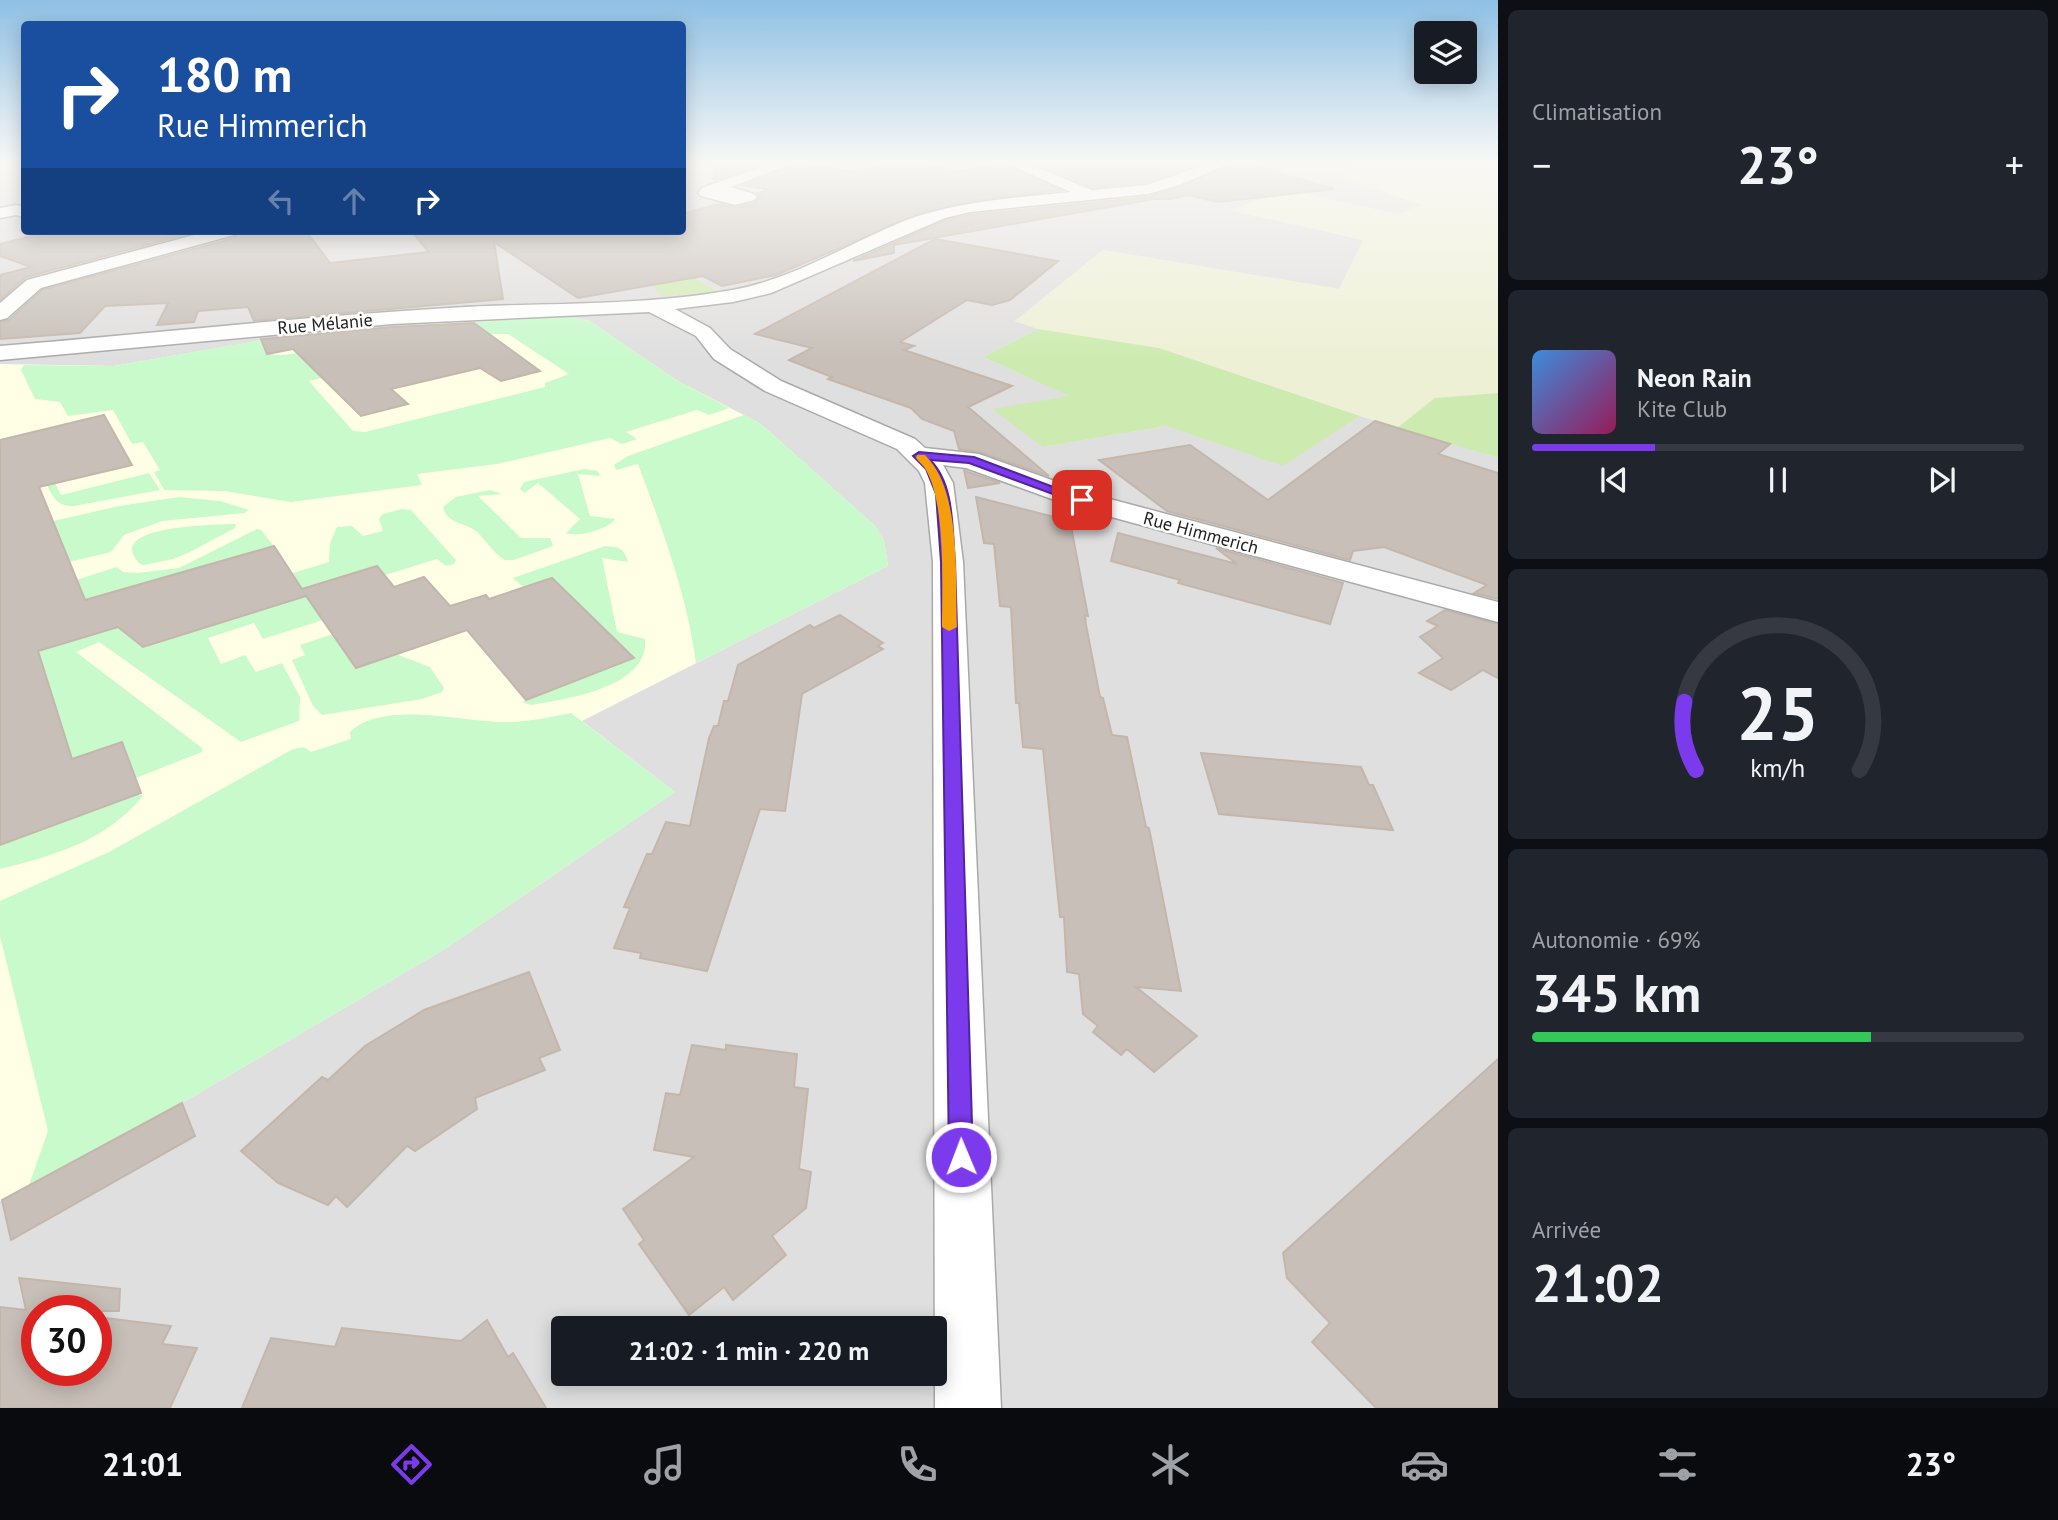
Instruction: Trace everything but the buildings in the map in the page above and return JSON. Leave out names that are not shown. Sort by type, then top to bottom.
[{"type":"street","points":[[651,305],[657,311],[703,332],[729,325],[750,293],[805,274],[907,229]]},
{"type":"street","points":[[9,280],[34,284],[213,235]]},
{"type":"street","points":[[0,314],[34,284]]},
{"type":"street","name":"Rue Mélanie","points":[[0,353],[399,318],[651,305],[729,325]]},
{"type":"street","points":[[729,325],[790,394],[888,434],[931,467],[942,494],[948,562],[968,1408]]},
{"type":"street","name":"Rue Himmerich","points":[[919,456],[970,460],[1082,500],[1498,612]]},
{"type":"shaded area","points":[[0,229],[21,229],[21,235],[563,235],[685,274],[686,229],[1313,229],[1364,240],[1339,289],[1103,250],[1015,321],[1038,329],[983,357],[1070,396],[1043,447],[1166,426],[1283,465],[1360,416],[1498,458],[1498,1408],[0,1408]]},
{"type":"shaded area","points":[[1313,229],[1498,229],[1498,393],[1435,398],[1397,428],[1159,348],[1038,329],[1015,321],[1103,250],[1339,289],[1363,240]]},
{"type":"shaded area","points":[[566,317],[590,321],[676,380],[761,424],[875,526],[884,541],[888,566],[582,721],[675,792],[445,949],[182,1103],[0,1201],[0,364],[114,366],[286,336],[448,322]]},
{"type":"green space","points":[[686,274],[720,292],[662,296],[646,280]]},
{"type":"green space","points":[[566,317],[590,321],[676,380],[729,408],[709,415],[697,410],[626,432],[637,439],[622,444],[610,438],[497,464],[417,474],[422,485],[291,502],[224,491],[164,490],[154,472],[160,470],[143,442],[132,444],[113,410],[68,416],[60,402],[35,399],[21,370],[24,365],[114,366],[261,340],[267,354],[282,355],[347,347],[403,359],[309,381],[353,431],[365,432],[545,387],[545,383],[569,374],[508,334],[397,336],[386,327]]},
{"type":"green space","points":[[1038,329],[1159,348],[1360,416],[1283,466],[1166,426],[1043,447],[992,409],[1069,396],[983,357]]},
{"type":"green space","points":[[1498,393],[1498,458],[1397,428],[1435,398]]},
{"type":"green space","points":[[744,415],[761,424],[875,526],[884,541],[888,566],[696,663],[680,587],[638,464],[616,470],[614,465],[628,456]]},
{"type":"green space","points":[[584,469],[597,471],[601,476],[578,474],[590,516],[615,519],[592,532],[566,533],[580,519],[538,483],[524,493],[520,489],[524,482]]},
{"type":"green space","points":[[149,473],[160,490],[74,506],[57,501],[47,485],[55,483],[61,495]]},
{"type":"green space","points":[[490,490],[502,494],[478,496],[521,538],[550,538],[553,546],[514,560],[505,560],[477,532],[451,519],[445,512],[443,507],[456,497]]},
{"type":"green space","points":[[179,497],[220,501],[249,510],[244,513],[162,521],[124,535],[111,552],[69,562],[23,528],[119,506]]},
{"type":"green space","points":[[402,509],[411,510],[456,560],[454,564],[446,566],[437,559],[385,575],[377,566],[153,635],[270,585],[295,578],[293,573],[329,562],[330,543],[337,527],[352,526],[363,536],[383,531],[379,519],[383,514]]},
{"type":"green space","points":[[236,524],[235,528],[173,559],[144,565],[140,564],[132,552],[136,542],[159,531]]},
{"type":"green space","points":[[257,529],[261,530],[274,546],[85,600],[76,580],[117,567],[123,572],[137,573],[179,568]]},
{"type":"green space","points":[[605,546],[620,549],[628,562],[602,558],[617,632],[645,639],[643,655],[634,669],[603,688],[531,705],[522,702],[633,658],[553,578],[523,587],[513,578]]},
{"type":"green space","points":[[368,576],[323,620],[263,639],[254,623],[208,638],[221,664],[245,655],[256,672],[282,663],[300,697],[299,721],[241,742],[99,642],[76,652],[202,748],[202,752],[136,778],[122,742],[71,760],[38,651],[118,627]]},
{"type":"green space","points":[[333,634],[356,668],[396,654],[430,667],[444,688],[442,692],[422,699],[322,715],[313,706],[292,660],[305,655],[300,645]]},
{"type":"green space","points":[[571,713],[675,792],[445,949],[182,1103],[29,1185],[48,1131],[0,936],[0,901],[109,852],[293,749],[304,747],[311,752],[351,739],[350,732],[365,722],[383,717],[426,715],[515,722]]},
{"type":"green space","points":[[139,794],[143,796],[128,812],[95,835],[59,852],[0,869],[0,845]]},
{"type":"slow traffic","points":[[921,458],[931,467],[942,494],[948,562],[949,627]]},
{"type":"route","points":[[961,1157],[948,562],[939,483],[931,467],[919,456],[935,455],[993,466],[1082,500]]}]
